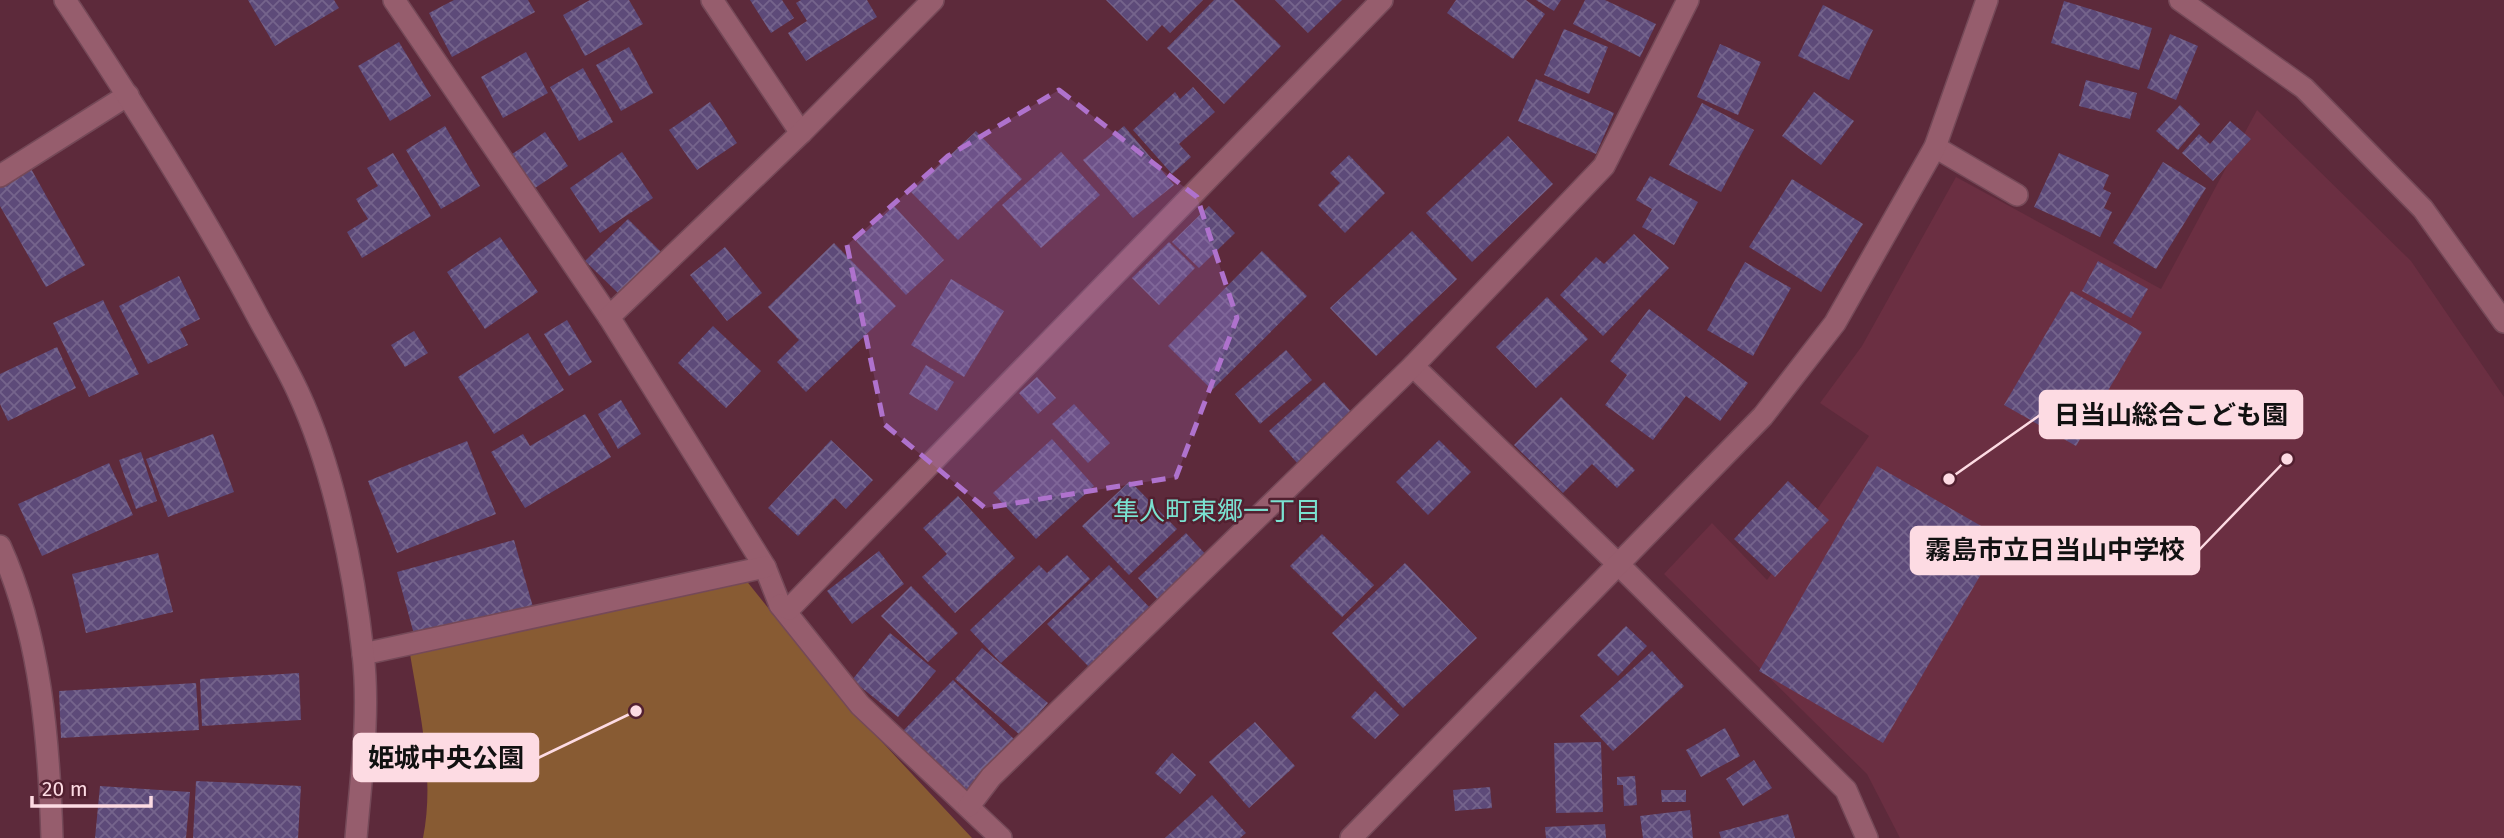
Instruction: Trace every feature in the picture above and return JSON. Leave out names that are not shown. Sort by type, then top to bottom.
[{"type":"street","points":[[65,0],[128,95],[227,257],[299,393],[332,486],[349,566],[363,654],[365,735],[356,838]]},
{"type":"street","points":[[394,0],[609,317],[765,567],[780,605],[860,705],[1000,838]]},
{"type":"street","points":[[712,0],[801,133]]},
{"type":"street","points":[[609,317],[801,133],[933,0]]},
{"type":"street","points":[[780,605],[789,609],[1382,0]]},
{"type":"street","points":[[969,806],[991,777],[1413,366],[1604,166],[1688,0]]},
{"type":"street","points":[[1351,838],[1763,416],[1835,323],[1935,147],[1987,0]]},
{"type":"street","points":[[2180,0],[2304,89],[2423,209],[2504,321]]},
{"type":"street","points":[[0,176],[128,95]]},
{"type":"street","points":[[1935,147],[2017,195]]},
{"type":"street","points":[[1413,366],[1846,790],[1867,838]]},
{"type":"street","points":[[0,546],[12,573],[33,652],[49,759],[52,838]]},
{"type":"street","points":[[363,654],[765,567]]},
{"type":"highlighted area","points":[[1059,90],[1197,197],[1237,318],[1176,477],[985,508],[884,424],[847,245],[948,156]]},
{"type":"shaded area","points":[[2257,110],[2411,261],[2504,397],[2504,838],[1900,838],[1867,774],[1664,574],[1712,523],[1767,580],[1869,436],[1820,403],[1862,346],[1956,177],[2161,289]]},
{"type":"shaded area","points":[[745,579],[838,695],[972,838],[423,838],[427,769],[410,654]]},
{"type":"building","points":[[248,0],[334,0],[339,8],[275,46]]},
{"type":"building","points":[[454,0],[528,0],[535,12],[452,57],[429,13]]},
{"type":"building","points":[[590,0],[629,0],[643,24],[585,56],[563,15]]},
{"type":"building","points":[[750,0],[782,0],[794,18],[771,33]]},
{"type":"building","points":[[801,0],[867,0],[877,17],[806,61],[788,33],[807,21],[796,3]]},
{"type":"building","points":[[1106,0],[1203,0],[1170,33],[1162,25],[1147,41]]},
{"type":"building","points":[[1214,0],[1234,0],[1281,46],[1224,104],[1167,48]]},
{"type":"building","points":[[1275,0],[1342,0],[1308,33]]},
{"type":"building","points":[[1456,0],[1526,0],[1545,14],[1513,59],[1447,13]]},
{"type":"building","points":[[1536,0],[1561,0],[1554,11]]},
{"type":"building","points":[[1585,0],[1605,0],[1656,24],[1640,57],[1573,24]]},
{"type":"building","points":[[2064,1],[2152,28],[2139,70],[2051,43]]},
{"type":"building","points":[[1823,5],[1873,30],[1849,80],[1798,56]]},
{"type":"building","points":[[1564,29],[1608,47],[1589,94],[1544,75]]},
{"type":"building","points":[[2170,34],[2198,46],[2176,100],[2147,88]]},
{"type":"building","points":[[399,42],[431,96],[390,121],[358,66]]},
{"type":"building","points":[[1720,44],[1761,62],[1738,115],[1697,97]]},
{"type":"building","points":[[629,47],[653,93],[621,111],[596,65]]},
{"type":"building","points":[[526,52],[548,93],[503,118],[481,77]]},
{"type":"building","points":[[583,68],[613,122],[579,141],[550,87]]},
{"type":"building","points":[[1536,79],[1614,113],[1596,154],[1518,121]]},
{"type":"building","points":[[2086,80],[2137,93],[2130,119],[2079,106]]},
{"type":"building","points":[[1193,87],[1215,112],[1179,144],[1191,157],[1172,174],[1133,130],[1175,92],[1180,99]]},
{"type":"building","points":[[1814,92],[1854,121],[1821,165],[1782,136]]},
{"type":"building","points":[[710,102],[737,143],[697,170],[669,130]]},
{"type":"building","points":[[1702,103],[1754,130],[1721,192],[1669,165]]},
{"type":"building","points":[[2180,105],[2200,124],[2178,150],[2156,131]]},
{"type":"building","points":[[2230,121],[2251,139],[2213,181],[2182,153],[2199,134],[2210,144]]},
{"type":"building","points":[[445,126],[480,186],[441,209],[406,150]]},
{"type":"building","points":[[1124,126],[1174,185],[1133,218],[1083,160]]},
{"type":"building","points":[[976,131],[1022,179],[958,240],[911,192]]},
{"type":"building","points":[[545,132],[568,166],[532,190],[509,156]]},
{"type":"building","points":[[1508,136],[1553,184],[1472,262],[1426,213]]},
{"type":"building","points":[[622,152],[653,198],[600,233],[570,188]]},
{"type":"building","points":[[1061,152],[1100,195],[1041,248],[1002,205]]},
{"type":"building","points":[[393,153],[431,216],[362,258],[347,232],[368,219],[356,199],[378,186],[367,168]]},
{"type":"building","points":[[2059,153],[2109,175],[2103,189],[2111,193],[2104,208],[2112,212],[2100,237],[2034,207]]},
{"type":"building","points":[[1349,155],[1385,193],[1345,233],[1318,205],[1340,183],[1330,173]]},
{"type":"building","points":[[2163,162],[2206,188],[2156,269],[2113,243]]},
{"type":"building","points":[[30,167],[85,265],[46,287],[0,206],[0,184]]},
{"type":"building","points":[[1650,176],[1698,202],[1674,245],[1642,227],[1652,209],[1636,200]]},
{"type":"building","points":[[1792,179],[1863,224],[1821,292],[1749,247]]},
{"type":"building","points":[[894,206],[944,260],[906,295],[856,241]]},
{"type":"building","points":[[1209,206],[1235,233],[1199,268],[1172,242]]},
{"type":"building","points":[[628,219],[661,252],[619,294],[585,261]]},
{"type":"building","points":[[1412,231],[1457,279],[1376,356],[1330,308]]},
{"type":"building","points":[[1634,234],[1669,268],[1603,336],[1560,295],[1596,257],[1604,264]]},
{"type":"building","points":[[500,237],[538,292],[485,329],[447,272]]},
{"type":"building","points":[[1169,242],[1195,268],[1159,305],[1132,278]]},
{"type":"building","points":[[834,243],[896,306],[806,392],[777,362],[799,340],[768,307]]},
{"type":"building","points":[[725,247],[762,293],[727,321],[690,275]]},
{"type":"building","points":[[1262,251],[1307,296],[1212,390],[1168,346]]},
{"type":"building","points":[[2098,261],[2148,289],[2131,318],[2082,291]]},
{"type":"building","points":[[1745,262],[1791,288],[1753,356],[1707,330]]},
{"type":"building","points":[[179,276],[200,319],[180,329],[188,345],[148,364],[119,306]]},
{"type":"building","points":[[951,279],[1004,311],[964,377],[911,345]]},
{"type":"building","points":[[2071,291],[2142,332],[2076,446],[2004,405]]},
{"type":"building","points":[[1547,297],[1588,339],[1536,388],[1496,347]]},
{"type":"building","points":[[103,300],[139,374],[89,397],[53,323]]},
{"type":"building","points":[[1649,309],[1748,383],[1720,421],[1686,396],[1653,440],[1605,405],[1627,375],[1610,361]]},
{"type":"building","points":[[567,320],[592,362],[569,376],[544,334]]},
{"type":"building","points":[[713,326],[761,371],[726,408],[678,363]]},
{"type":"building","points":[[414,331],[428,353],[405,367],[391,345]]},
{"type":"building","points":[[528,333],[564,390],[494,434],[458,377]]},
{"type":"building","points":[[57,347],[76,388],[8,421],[0,404],[0,374]]},
{"type":"building","points":[[1286,350],[1312,380],[1260,424],[1235,394]]},
{"type":"building","points":[[926,365],[954,382],[937,411],[909,394]]},
{"type":"building","points":[[1037,377],[1056,398],[1038,414],[1019,393]]},
{"type":"building","points":[[1324,382],[1353,414],[1298,464],[1269,431]]},
{"type":"building","points":[[1561,397],[1635,470],[1617,488],[1592,464],[1563,493],[1514,445]]},
{"type":"building","points":[[621,400],[641,434],[618,449],[598,414]]},
{"type":"building","points":[[1074,404],[1110,443],[1088,463],[1052,424]]},
{"type":"building","points":[[585,414],[611,457],[525,508],[491,452],[523,434],[530,446]]},
{"type":"building","points":[[213,434],[234,492],[168,517],[146,459]]},
{"type":"building","points":[[1052,439],[1094,486],[1036,539],[993,493]]},
{"type":"building","points":[[831,440],[873,480],[846,509],[835,498],[798,536],[768,508]]},
{"type":"building","points":[[1439,440],[1471,472],[1428,515],[1396,482]]},
{"type":"building","points":[[467,441],[496,514],[397,553],[368,481]]},
{"type":"building","points":[[141,452],[157,501],[136,509],[119,460]]},
{"type":"building","points":[[109,463],[133,515],[42,556],[18,504]]},
{"type":"building","points":[[1877,466],[2002,538],[1883,743],[1759,671]]},
{"type":"building","points":[[1130,481],[1177,529],[1129,575],[1082,526]]},
{"type":"building","points":[[1788,481],[1829,520],[1775,577],[1734,539]]},
{"type":"building","points":[[958,496],[1015,558],[955,613],[922,577],[947,554],[923,528]]},
{"type":"building","points":[[1186,533],[1208,557],[1159,601],[1138,578]]},
{"type":"building","points":[[1322,534],[1374,585],[1342,617],[1290,566]]},
{"type":"building","points":[[514,540],[533,607],[415,638],[397,572]]},
{"type":"building","points":[[879,551],[904,584],[852,624],[827,591]]},
{"type":"building","points":[[158,553],[173,612],[86,633],[72,574]]},
{"type":"building","points":[[1067,555],[1090,579],[1001,663],[970,630],[1039,565],[1047,573]]},
{"type":"building","points":[[1405,563],[1477,638],[1403,708],[1332,633]]},
{"type":"building","points":[[1109,565],[1152,610],[1091,669],[1047,624]]},
{"type":"building","points":[[911,586],[958,633],[928,662],[881,616]]},
{"type":"building","points":[[1626,626],[1647,646],[1618,676],[1597,655]]},
{"type":"building","points":[[890,633],[936,671],[898,717],[852,680]]},
{"type":"building","points":[[982,648],[1048,703],[1020,735],[955,679]]},
{"type":"building","points":[[1652,651],[1684,686],[1613,751],[1580,716]]},
{"type":"building","points":[[299,673],[301,720],[202,726],[200,679]]},
{"type":"building","points":[[953,680],[1016,741],[966,792],[903,731]]},
{"type":"building","points":[[196,683],[199,730],[61,738],[59,691]]},
{"type":"building","points":[[1375,691],[1399,715],[1375,739],[1351,717]]},
{"type":"building","points":[[1255,722],[1295,766],[1249,808],[1209,762]]},
{"type":"building","points":[[1725,728],[1740,756],[1701,777],[1686,750]]},
{"type":"building","points":[[1601,742],[1603,812],[1556,813],[1554,743]]},
{"type":"building","points":[[1172,753],[1196,775],[1180,794],[1155,773]]},
{"type":"building","points":[[1754,760],[1772,788],[1743,806],[1726,779]]},
{"type":"building","points":[[1635,776],[1637,805],[1624,806],[1623,785],[1617,785],[1617,777]]},
{"type":"building","points":[[196,781],[301,786],[298,838],[193,838]]},
{"type":"building","points":[[100,786],[190,792],[186,838],[95,838]]},
{"type":"building","points":[[1490,787],[1492,808],[1455,811],[1453,790]]},
{"type":"building","points":[[1661,790],[1686,790],[1686,802],[1662,802]]},
{"type":"building","points":[[1212,795],[1246,833],[1240,838],[1165,838]]},
{"type":"building","points":[[1690,810],[1693,838],[1643,838],[1640,816]]},
{"type":"building","points":[[1788,814],[1795,838],[1721,838],[1719,832]]},
{"type":"building","points":[[1605,824],[1606,838],[1546,838],[1545,827]]},
{"type":"place","name":"霧島市立日当山中学校","points":[[2287,459]]},
{"type":"place","name":"日当山総合こども園","points":[[1949,479]]},
{"type":"place","name":"姫城中央公園","points":[[636,711]]},
{"type":"district","name":"隼人町東郷一丁目","points":[[1217,511]]}]
